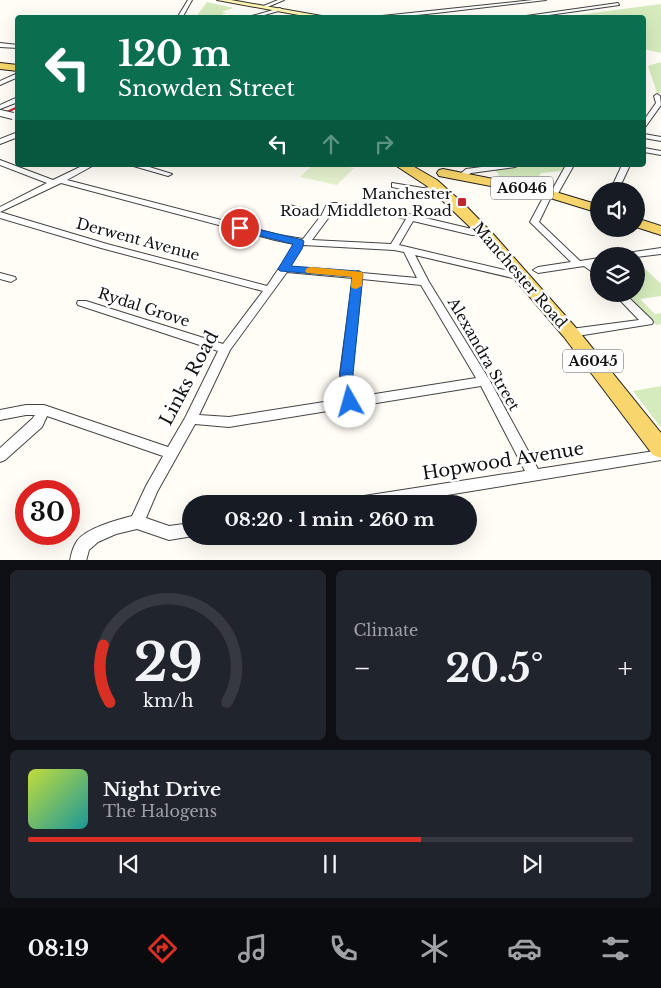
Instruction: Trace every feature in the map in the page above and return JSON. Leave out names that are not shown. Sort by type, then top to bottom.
[{"type":"main road","points":[[0,66],[15,68]]},
{"type":"main road","name":"Manchester Road","points":[[406,167],[417,172],[438,188],[483,232],[530,272],[570,333],[616,389],[661,449]]},
{"type":"main road","name":"A6046","points":[[443,173],[551,194],[590,206]]},
{"type":"main road","points":[[645,225],[661,230]]},
{"type":"street","points":[[181,15],[190,0]]},
{"type":"street","points":[[220,0],[313,15]]},
{"type":"street","points":[[263,7],[282,0]]},
{"type":"street","points":[[400,15],[544,0]]},
{"type":"street","points":[[536,15],[618,4]]},
{"type":"street","points":[[258,15],[280,9]]},
{"type":"street","points":[[0,45],[15,47]]},
{"type":"street","points":[[0,83],[15,76]]},
{"type":"street","points":[[9,79],[15,80]]},
{"type":"street","points":[[646,122],[660,104],[657,96]]},
{"type":"street","points":[[0,107],[15,100]]},
{"type":"street","points":[[0,113],[15,116]]},
{"type":"street","points":[[0,142],[15,135]]},
{"type":"street","points":[[646,136],[661,138]]},
{"type":"street","points":[[646,150],[661,153]]},
{"type":"street","points":[[0,162],[56,182],[278,238],[303,242],[394,246],[517,276],[590,262]]},
{"type":"street","points":[[0,210],[86,167]]},
{"type":"street","points":[[142,167],[168,174]]},
{"type":"street","points":[[462,176],[469,171],[500,167]]},
{"type":"street","points":[[569,167],[534,220],[590,268]]},
{"type":"street","points":[[618,182],[625,167]]},
{"type":"street","points":[[395,185],[423,190],[438,188]]},
{"type":"street","name":"Links Road","points":[[137,522],[143,506],[191,419],[225,349],[297,249],[334,205]]},
{"type":"street","points":[[284,207],[326,216]]},
{"type":"street","points":[[387,212],[472,232],[483,232]]},
{"type":"street","name":"Derwent Avenue","points":[[0,215],[104,246],[268,290]]},
{"type":"street","points":[[394,246],[411,218]]},
{"type":"street","name":"Alexandra Street","points":[[408,250],[424,282],[484,381],[534,474]]},
{"type":"street","points":[[645,253],[661,251]]},
{"type":"street","points":[[284,269],[358,274],[424,282]]},
{"type":"street","points":[[350,402],[346,374],[358,274]]},
{"type":"street","points":[[0,276],[11,279]]},
{"type":"street","points":[[570,333],[648,322],[627,302]]},
{"type":"street","name":"Rydal Grove","points":[[82,303],[225,349]]},
{"type":"street","points":[[191,419],[229,422],[484,381]]},
{"type":"street","points":[[0,415],[26,410],[44,410],[171,453]]},
{"type":"street","points":[[0,456],[37,423],[44,410]]},
{"type":"street","name":"Hopwood Avenue","points":[[406,495],[661,455]]},
{"type":"street","points":[[78,560],[83,545],[96,536],[125,524],[137,522],[169,533],[182,531]]},
{"type":"green space","points":[[207,2],[234,8],[221,12],[227,13],[221,15],[197,15]]},
{"type":"green space","points":[[661,4],[661,53],[646,49],[646,15],[578,15]]},
{"type":"green space","points":[[661,62],[661,93],[657,93],[648,66]]},
{"type":"green space","points":[[311,167],[354,168],[337,185],[300,177]]},
{"type":"green space","points":[[523,167],[564,167],[561,171],[541,173],[536,181],[539,182],[536,187],[494,178],[499,175],[495,170]]},
{"type":"green space","points":[[645,269],[661,284],[661,296],[645,298]]},
{"type":"green space","points":[[633,302],[643,302],[655,314],[661,313],[661,324],[656,325]]},
{"type":"green space","points":[[661,386],[661,428],[633,391]]},
{"type":"railway","points":[[0,115],[15,108]]},
{"type":"slow traffic","points":[[311,271],[358,274],[356,286]]},
{"type":"place","name":"Manchester Road/Middleton Road","points":[[462,202]]},
{"type":"route","points":[[240,228],[299,242],[297,249],[284,269],[358,274],[346,374],[350,402]]}]
